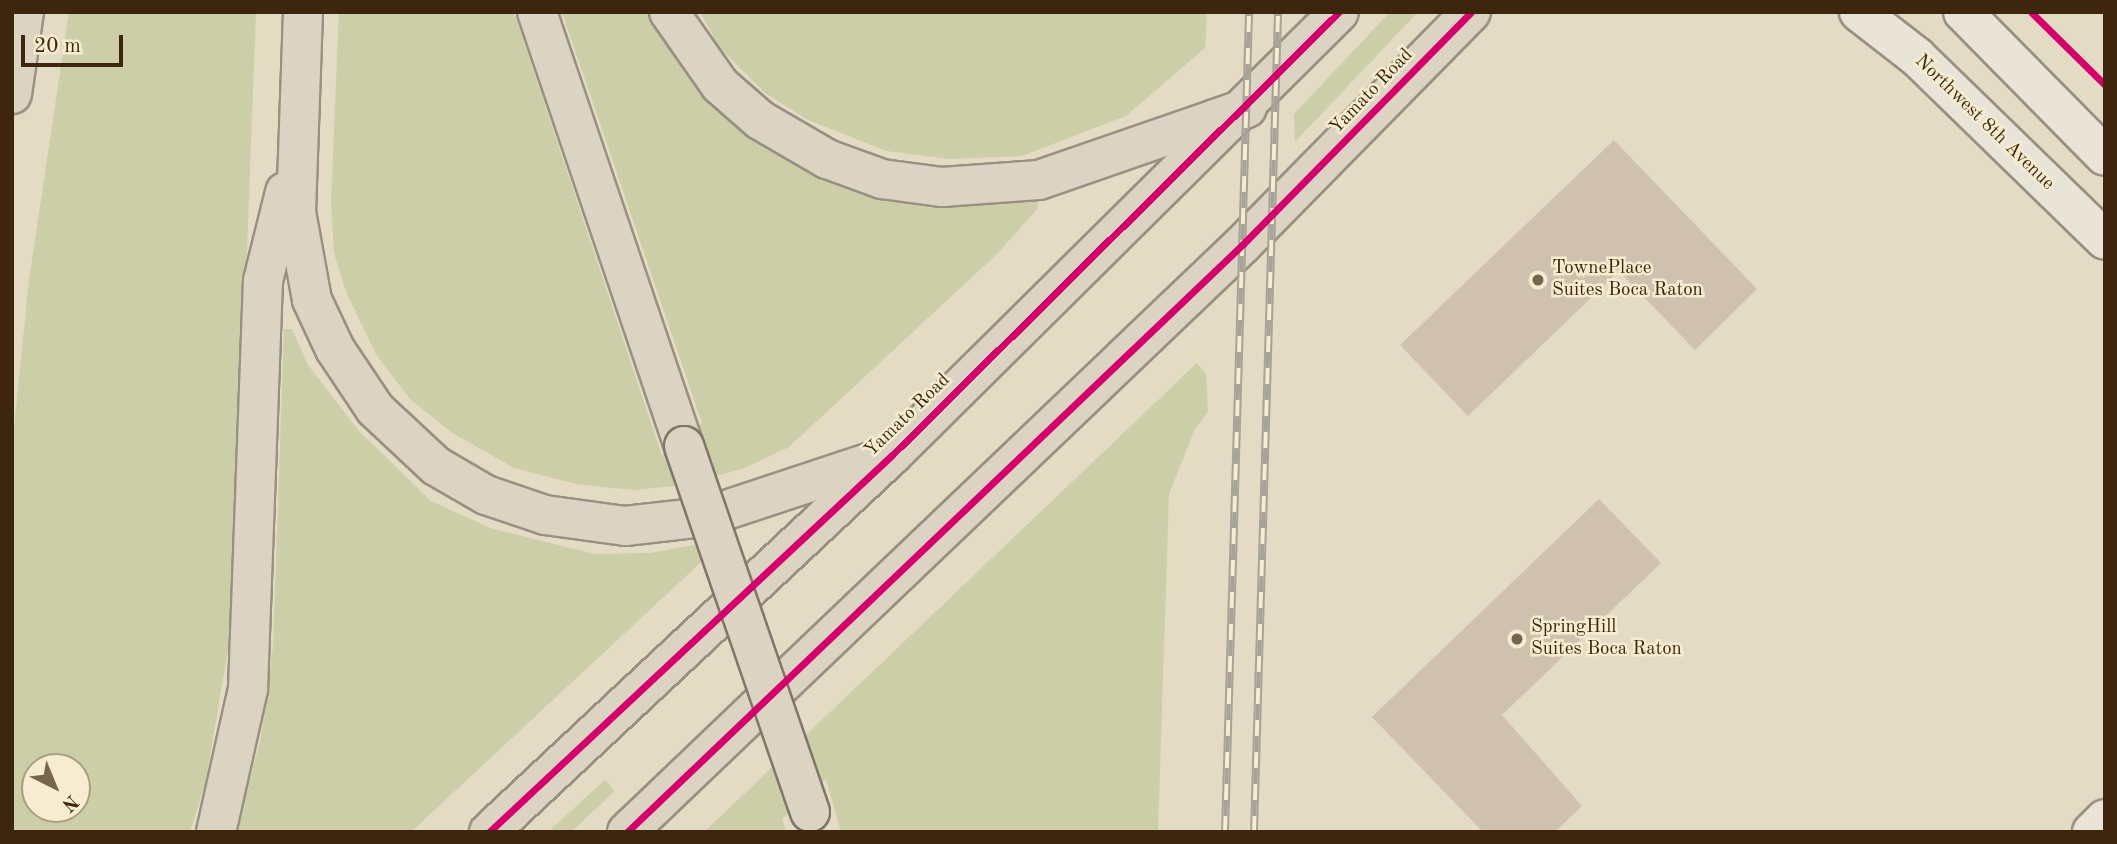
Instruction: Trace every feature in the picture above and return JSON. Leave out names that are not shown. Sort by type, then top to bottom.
[{"type":"main road","points":[[12,94],[24,12]]},
{"type":"main road","points":[[303,12],[298,135],[299,244],[324,328],[375,410],[411,447],[462,483],[571,521],[655,525],[725,511],[892,455]]},
{"type":"main road","points":[[537,12],[814,822]]},
{"type":"main road","points":[[669,12],[720,85],[760,120],[827,159],[892,181],[953,187],[1039,180],[1247,108]]},
{"type":"main road","name":"Yamato Road","points":[[489,832],[892,455],[1247,108],[1339,12]]},
{"type":"main road","name":"Yamato Road","points":[[629,830],[1243,244],[1471,12]]},
{"type":"main road","points":[[216,832],[233,773],[250,661],[263,281],[298,135]]},
{"type":"street","name":"Northwest 8th Avenue","points":[[1859,12],[1917,57],[2105,240]]},
{"type":"street","points":[[1963,12],[2105,156]]},
{"type":"street","points":[[2092,832],[2105,819]]},
{"type":"green space","points":[[69,12],[256,12],[233,621],[205,785],[190,832],[12,832],[12,448],[29,280]]},
{"type":"green space","points":[[339,12],[514,12],[662,456],[702,423],[562,12],[651,12],[833,179],[914,204],[1038,199],[1038,208],[997,254],[789,447],[744,468],[685,485],[633,490],[576,484],[514,468],[451,432],[410,399],[377,356],[346,292],[334,253],[331,202]]},
{"type":"green space","points":[[700,12],[1207,12],[1205,48],[1126,116],[1022,156],[950,159],[886,151],[806,119],[765,93],[720,48]]},
{"type":"green space","points":[[1390,12],[1418,12],[1295,142],[1294,114]]},
{"type":"green space","points":[[284,329],[292,329],[308,365],[359,431],[431,501],[490,528],[595,554],[650,553],[726,539],[411,832],[236,832],[261,737],[273,646]]},
{"type":"green space","points":[[1197,363],[1206,374],[1208,411],[1194,431],[1169,494],[1158,832],[841,832],[826,779],[782,819],[786,832],[704,832]]},
{"type":"green space","points":[[605,780],[615,791],[571,832],[548,832]]},
{"type":"building","name":"TownePlace Suites Boca Raton","points":[[1614,140],[1757,289],[1695,350],[1619,271],[1468,416],[1400,345]]},
{"type":"building","name":"SpringHill Suites Boca Raton","points":[[1599,499],[1661,563],[1502,715],[1582,806],[1555,832],[1483,832],[1372,717]]},
{"type":"railway","points":[[1225,832],[1249,12]]},
{"type":"railway","points":[[1254,832],[1278,12]]},
{"type":"cycle path","points":[[489,832],[892,455],[1339,12]]},
{"type":"cycle path","points":[[627,832],[1243,244],[1471,12]]},
{"type":"cycle path","points":[[2031,12],[2105,85]]},
{"type":"place","name":"TownePlace Suites Boca Raton","points":[[1538,280]]},
{"type":"place","name":"SpringHill Suites Boca Raton","points":[[1517,639]]}]
